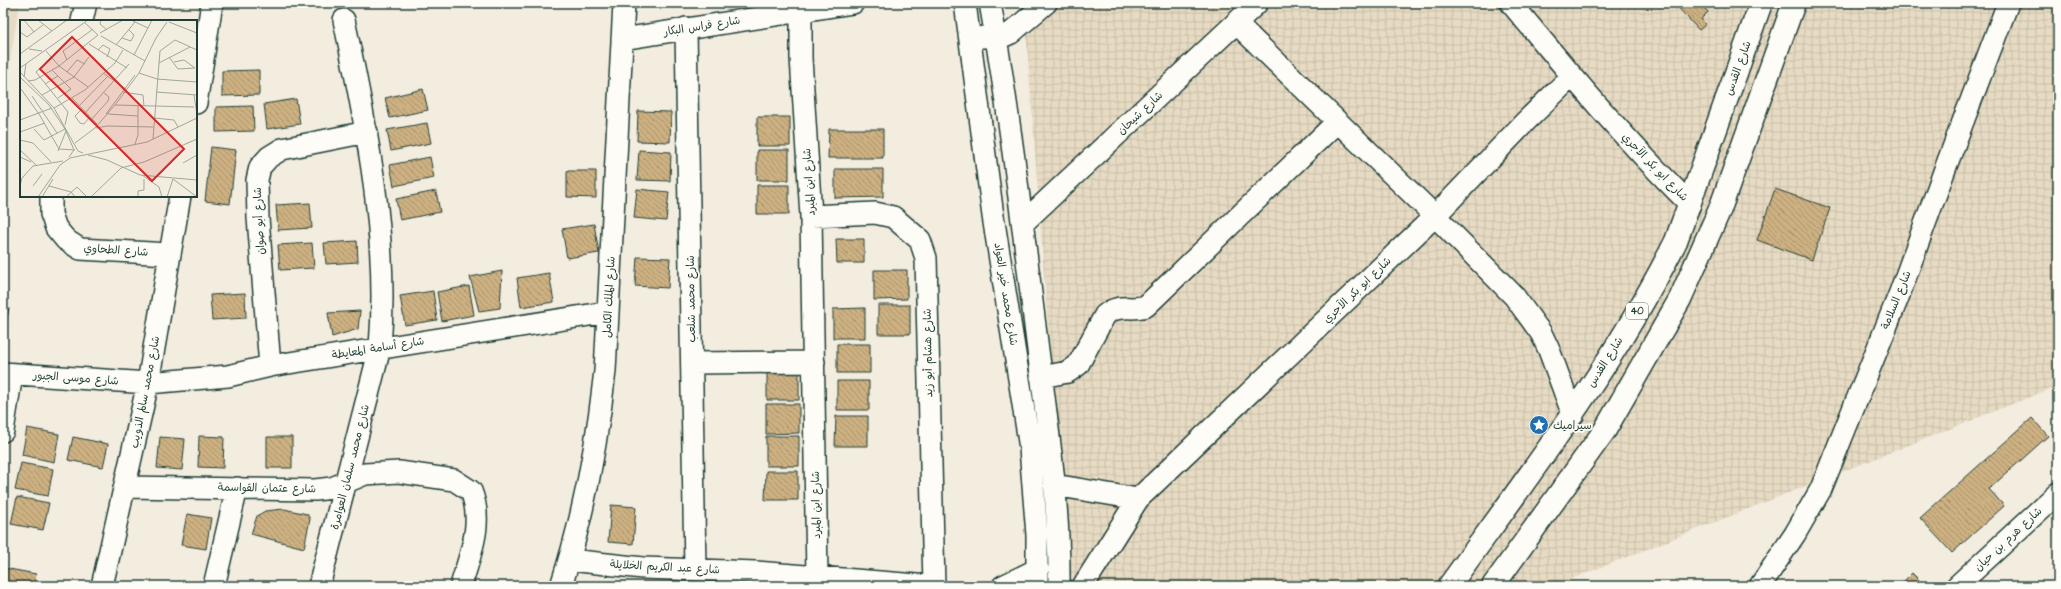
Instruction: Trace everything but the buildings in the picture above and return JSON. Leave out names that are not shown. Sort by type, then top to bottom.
[{"type":"highway","name":"شارع القدس","points":[[1449,586],[1572,415],[1659,275],[1676,241],[1690,204],[1761,3]]},
{"type":"highway","points":[[1493,586],[1605,430],[1680,299],[1720,209],[1794,3]]},
{"type":"street","points":[[82,20],[86,3]]},
{"type":"street","points":[[197,97],[212,3]]},
{"type":"street","name":"شارع الملك الكامل","points":[[561,586],[570,560],[588,487],[598,432],[605,371],[624,3]]},
{"type":"street","name":"شارع فراس البكار","points":[[622,39],[801,7],[853,3]]},
{"type":"street","name":"شارع محمد خير العواد","points":[[965,3],[1002,280],[1030,448],[1037,535],[1038,578]]},
{"type":"street","points":[[990,3],[1023,223],[1054,485],[1059,538],[1059,586]]},
{"type":"street","points":[[969,37],[1002,37],[1012,33],[1046,3]]},
{"type":"street","name":"شارع شيحان","points":[[1023,223],[1258,3]]},
{"type":"street","name":"شارع ابو بكر الآجري","points":[[1510,3],[1652,167],[1690,204]]},
{"type":"street","name":"شارع السلامة","points":[[1760,586],[1795,534],[1824,483],[1900,295],[1945,169],[2008,3]]},
{"type":"street","name":"شارع ابن المبرد","points":[[801,7],[801,58],[811,216],[817,577]]},
{"type":"street","points":[[344,20],[367,132],[375,181],[380,240],[382,304],[380,348]]},
{"type":"street","points":[[1236,23],[1435,216],[1514,296],[1541,333],[1549,350],[1572,415]]},
{"type":"street","name":"شارع محمد شلعب","points":[[686,28],[695,569]]},
{"type":"street","name":"شارع ابو بكر الآجري","points":[[1084,586],[1138,499],[1435,216],[1526,121],[1572,76]]},
{"type":"street","points":[[1041,378],[1068,372],[1078,365],[1105,315],[1109,311],[1123,307],[1139,308],[1146,306],[1337,122]]},
{"type":"street","name":"شارع أبو صوان","points":[[270,366],[258,218],[257,180],[260,167],[269,157],[282,149],[367,132]]},
{"type":"street","name":"شارع الطحاوي","points":[[51,197],[51,214],[56,228],[66,240],[80,249],[169,254]]},
{"type":"street","name":"شارع محمد سالم الذويب","points":[[102,586],[126,487],[148,383],[180,197]]},
{"type":"street","name":"شارع هشام أبو زيد","points":[[811,216],[875,213],[893,217],[920,240],[926,258],[934,586]]},
{"type":"street","name":"شارع أسامة المعايطة","points":[[148,383],[228,376],[270,366],[608,312]]},
{"type":"street","name":"شارع محمد سلمان العوامرة","points":[[319,586],[380,348]]},
{"type":"street","points":[[692,363],[814,362]]},
{"type":"street","points":[[3,431],[8,373]]},
{"type":"street","name":"شارع موسى الجبور","points":[[8,373],[148,383]]},
{"type":"street","name":"شارع عثمان القواسمة","points":[[126,487],[314,490],[332,488],[365,474],[399,472],[454,480],[471,491],[478,516],[476,532],[460,586]]},
{"type":"street","points":[[1054,485],[1138,499]]},
{"type":"street","points":[[214,586],[237,488]]},
{"type":"street","name":"شارع هرم بن حيان","points":[[1957,586],[2058,493]]},
{"type":"street","name":"شارع عبد الكريم الخلايلة","points":[[570,560],[643,568],[695,569],[756,579],[817,577],[929,586]]},
{"type":"street","points":[[1003,586],[1038,578]]},
{"type":"shaded area","points":[[3,3],[20,3],[3,100]]},
{"type":"shaded area","points":[[1024,3],[2058,3],[2058,386],[1554,586],[1067,586]]},
{"type":"place","name":"سيراميك","points":[[1539,425]]}]
